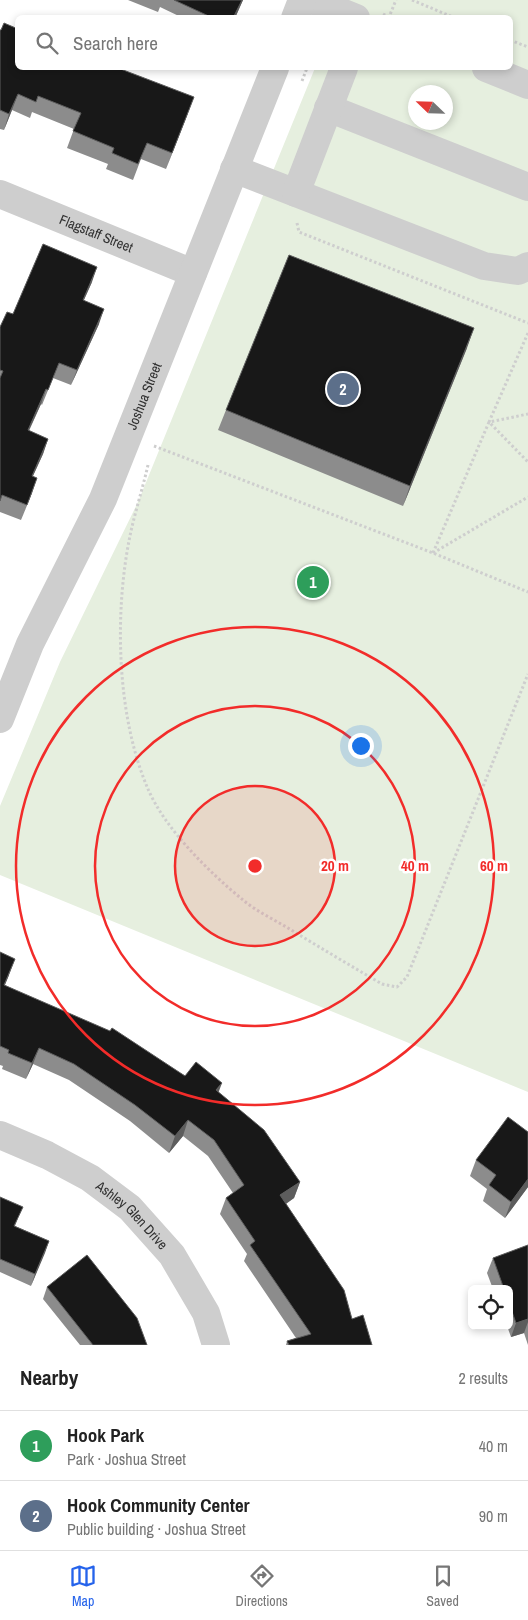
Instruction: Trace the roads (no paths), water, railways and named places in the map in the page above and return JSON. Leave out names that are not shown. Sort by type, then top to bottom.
[{"type":"street","points":[[296,15],[302,0]]},
{"type":"street","points":[[312,0],[349,15]]},
{"type":"street","name":"Joshua Street","points":[[0,719],[30,644],[103,499],[274,70]]},
{"type":"street","points":[[295,205],[328,108],[343,70]]},
{"type":"street","points":[[491,70],[528,86]]},
{"type":"street","points":[[328,108],[528,187]]},
{"type":"street","points":[[234,169],[295,205],[484,266],[518,271],[528,266]]},
{"type":"street","name":"Flagstaff Street","points":[[0,194],[193,272]]},
{"type":"street","name":"Ashley Glen Drive","points":[[0,1135],[47,1155],[90,1178],[130,1208],[172,1255],[206,1312],[216,1345]]},
{"type":"place","name":"Hook Community Center","points":[[343,389]]},
{"type":"place","name":"Hook Park","points":[[313,582]]}]
